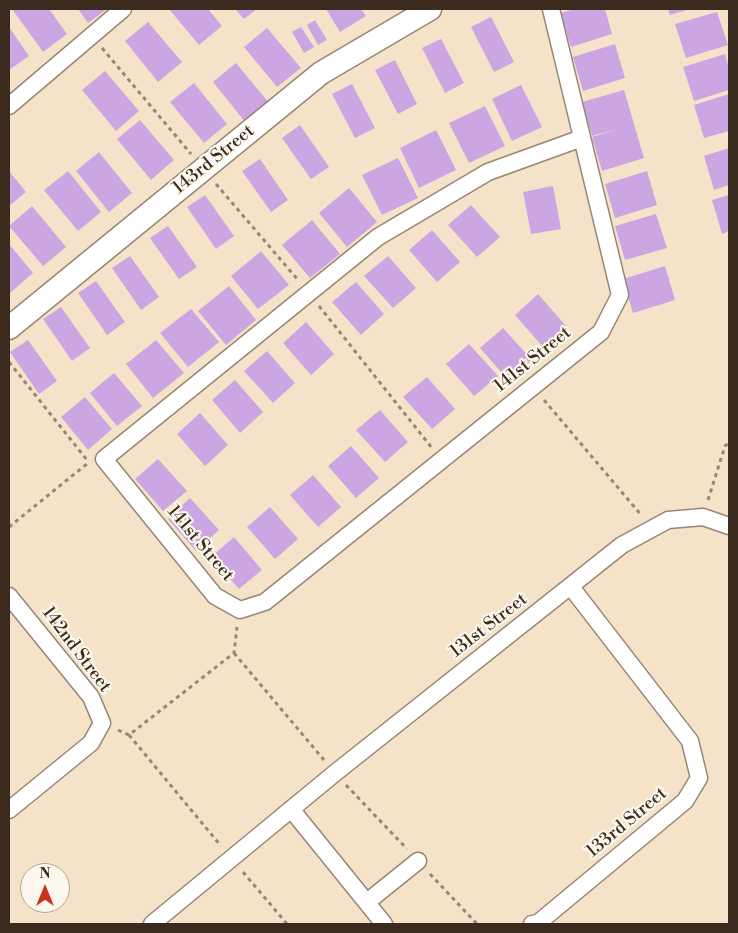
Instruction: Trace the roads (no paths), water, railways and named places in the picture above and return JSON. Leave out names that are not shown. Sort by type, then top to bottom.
[{"type":"street","points":[[9,106],[123,9]]},
{"type":"street","name":"143rd Street","points":[[9,328],[321,73],[430,9]]},
{"type":"street","name":"141st Street","points":[[551,9],[620,295],[601,332],[266,602],[240,610],[215,596],[104,459],[378,237],[488,172],[582,138]]},
{"type":"street","name":"131st Street","points":[[152,924],[335,773],[622,545],[668,520],[703,517],[729,526]]},
{"type":"street","name":"133rd Street","points":[[532,924],[538,922],[685,801],[699,778],[690,742],[571,587]]},
{"type":"street","name":"142nd Street","points":[[9,596],[91,697],[102,723],[91,743],[9,810]]},
{"type":"street","points":[[291,809],[384,924]]},
{"type":"street","points":[[367,902],[418,861]]}]
